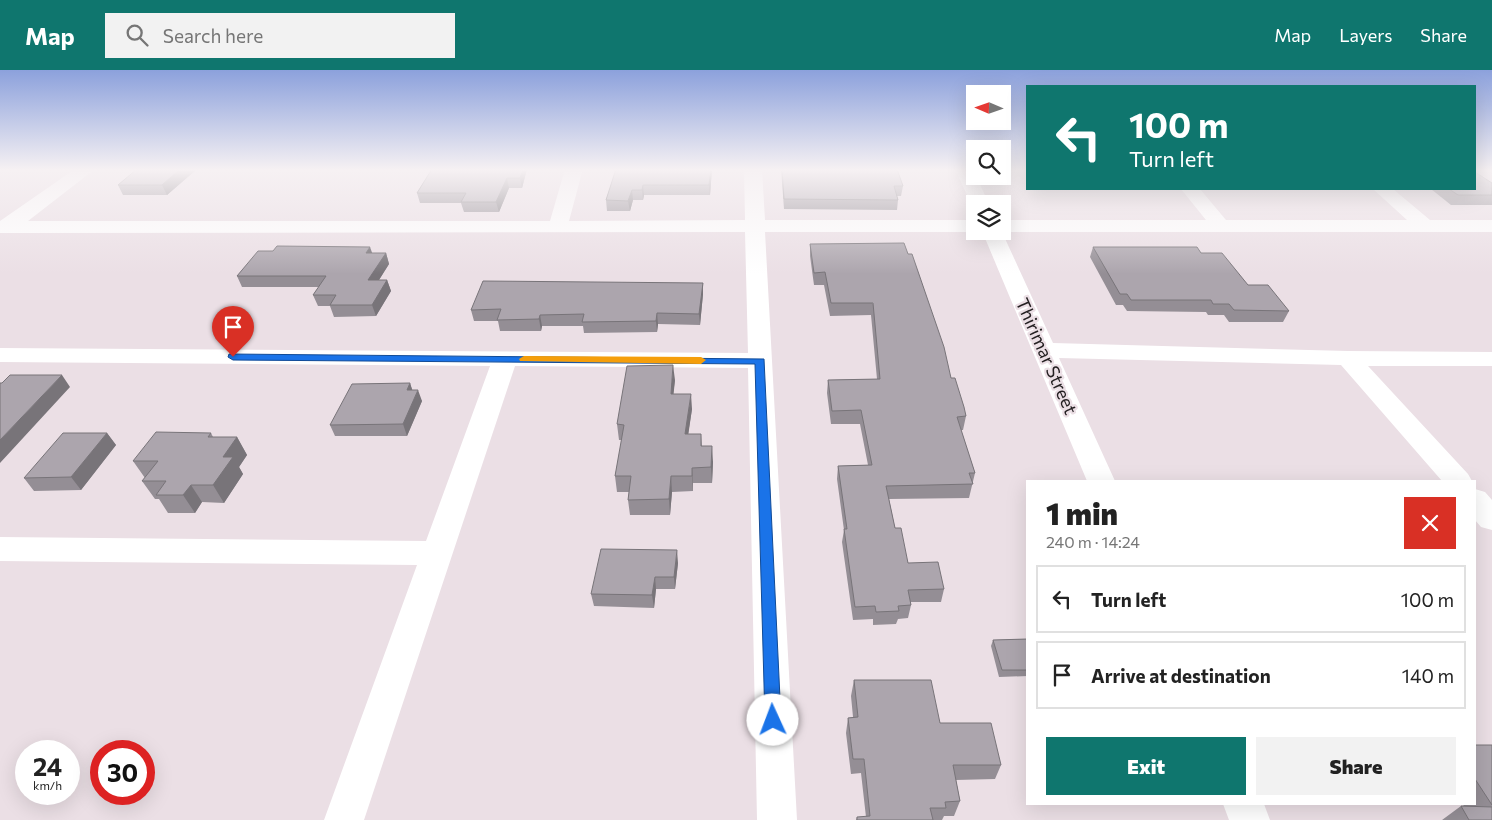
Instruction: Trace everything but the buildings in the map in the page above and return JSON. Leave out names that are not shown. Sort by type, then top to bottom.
[{"type":"street","points":[[3,227],[36,204]]},
{"type":"street","points":[[558,226],[564,204]]},
{"type":"street","points":[[755,204],[776,820]]},
{"type":"street","points":[[1203,204],[1221,226]]},
{"type":"street","points":[[1399,204],[1425,226]]},
{"type":"street","points":[[3,227],[966,226]]},
{"type":"street","points":[[1011,226],[1492,226]]},
{"type":"street","name":"Thirimar Street","points":[[996,240],[1102,480]]},
{"type":"street","points":[[1044,350],[1348,358],[1492,359]]},
{"type":"street","points":[[0,355],[760,361]]},
{"type":"street","points":[[1348,358],[1457,480]]},
{"type":"street","points":[[344,820],[505,359]]},
{"type":"street","points":[[1476,501],[1492,519]]},
{"type":"street","points":[[0,549],[437,552]]},
{"type":"street","points":[[1242,805],[1250,820]]},
{"type":"slow traffic","points":[[524,359],[701,360]]},
{"type":"route","points":[[233,357],[760,361],[773,720]]}]
